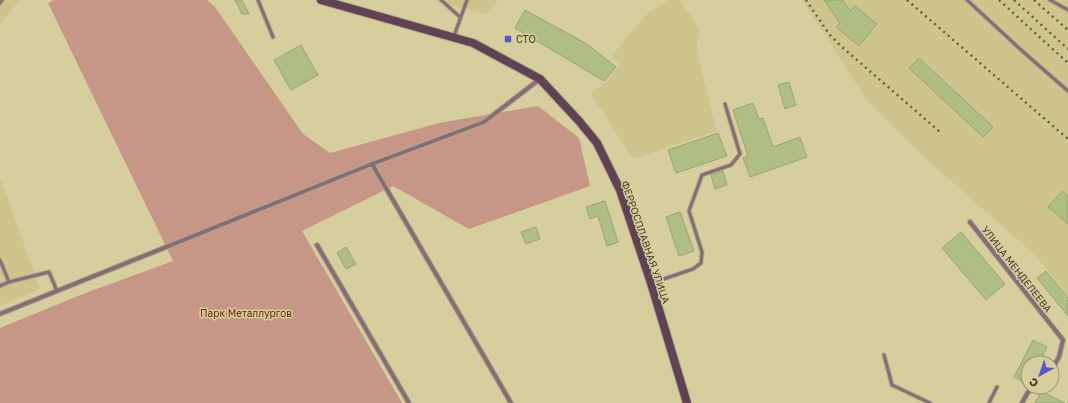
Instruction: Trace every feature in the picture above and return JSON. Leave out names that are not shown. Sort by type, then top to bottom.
[{"type":"main road","name":"ФЕРРОСПЛАВНАЯ УЛИЦА","points":[[321,0],[472,43],[540,79],[580,121],[597,142],[620,190],[651,283],[687,403]]},
{"type":"street","points":[[0,314],[372,164],[484,122],[540,79]]},
{"type":"street","points":[[372,164],[511,403]]},
{"type":"street","name":"УЛИЦА МЕНДЕЛЕЕВА","points":[[970,222],[1063,340],[1059,355]]},
{"type":"street","points":[[317,245],[408,403]]},
{"type":"lane","points":[[258,0],[273,37]]},
{"type":"lane","points":[[441,0],[460,17]]},
{"type":"lane","points":[[453,37],[467,0]]},
{"type":"lane","points":[[967,0],[1068,91]]},
{"type":"lane","points":[[1050,0],[1068,10]]},
{"type":"lane","points":[[651,283],[693,269],[701,263],[702,252],[689,211],[702,175],[731,165],[740,154],[725,104]]},
{"type":"lane","points":[[0,260],[9,282]]},
{"type":"lane","points":[[0,286],[9,282],[49,272],[57,291]]},
{"type":"lane","points":[[884,355],[892,385],[930,403]]},
{"type":"lane","points":[[989,403],[997,387]]},
{"type":"shaded area","points":[[0,0],[20,0],[0,24]]},
{"type":"shaded area","points":[[432,0],[498,0],[486,14]]},
{"type":"shaded area","points":[[669,0],[680,0],[700,30],[696,50],[717,131],[633,159],[591,94],[607,81],[620,65],[612,56],[626,38],[649,12]]},
{"type":"shaded area","points":[[802,0],[1068,0],[1068,296],[1035,255],[929,162],[868,102]]},
{"type":"shaded area","points":[[0,177],[40,289],[0,306]]},
{"type":"green space","name":"Парк Металлургов","points":[[54,0],[207,0],[215,7],[303,134],[330,153],[439,123],[538,106],[579,138],[590,186],[469,229],[393,186],[302,231],[402,403],[0,403],[0,328],[83,294],[173,261],[48,3]]},
{"type":"building","points":[[235,0],[242,0],[249,14],[242,14]]},
{"type":"building","points":[[824,0],[843,0],[850,11],[855,6],[877,24],[859,46],[836,27],[840,23]]},
{"type":"building","points":[[525,10],[587,44],[616,67],[604,81],[515,28]]},
{"type":"building","points":[[301,45],[318,75],[291,90],[274,60]]},
{"type":"building","points":[[919,58],[993,127],[983,137],[909,68]]},
{"type":"building","points":[[789,82],[796,105],[785,109],[778,85]]},
{"type":"building","points":[[753,103],[759,119],[763,118],[773,147],[800,137],[807,157],[750,177],[743,158],[748,156],[733,110]]},
{"type":"building","points":[[718,133],[727,156],[676,173],[668,150]]},
{"type":"building","points":[[723,171],[727,185],[715,189],[711,175]]},
{"type":"building","points":[[1062,191],[1068,196],[1068,224],[1048,207]]},
{"type":"building","points":[[605,201],[618,242],[607,246],[598,216],[590,219],[586,207]]},
{"type":"building","points":[[680,212],[694,251],[679,256],[666,217]]},
{"type":"building","points":[[536,227],[540,239],[526,244],[521,232]]},
{"type":"building","points":[[961,232],[1005,284],[986,300],[942,248]]},
{"type":"building","points":[[346,247],[356,264],[346,269],[337,253]]},
{"type":"building","points":[[1046,271],[1068,298],[1068,316],[1037,278]]},
{"type":"building","points":[[1033,340],[1047,347],[1043,355],[1025,355]]},
{"type":"building","points":[[1020,365],[1020,380],[1014,377]]},
{"type":"building","points":[[1039,395],[1049,395],[1065,403],[1035,403]]},
{"type":"railway","points":[[806,0],[829,34],[842,47],[940,132]]},
{"type":"railway","points":[[907,0],[1068,139]]},
{"type":"railway","points":[[999,0],[1068,63]]},
{"type":"railway","points":[[1014,0],[1068,49]]},
{"type":"railway","points":[[1034,0],[1068,30]]},
{"type":"place","name":"СТО","points":[[508,39]]}]
